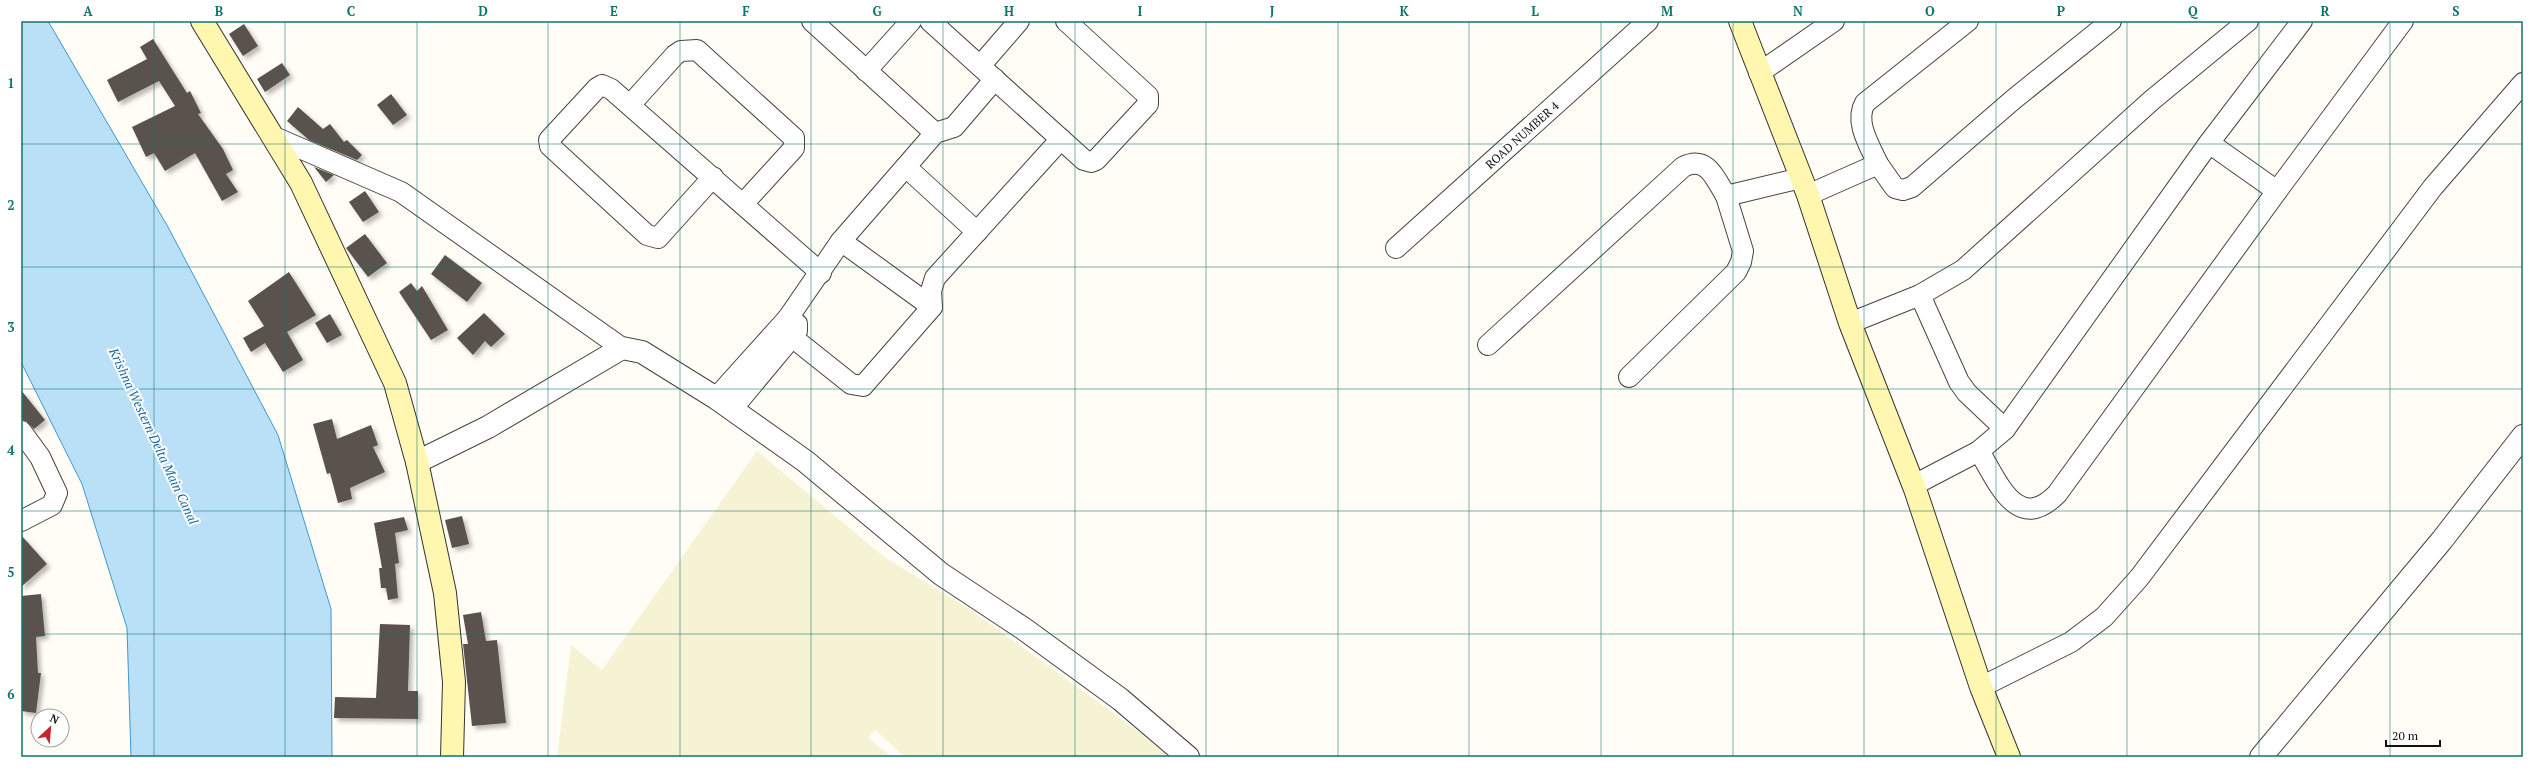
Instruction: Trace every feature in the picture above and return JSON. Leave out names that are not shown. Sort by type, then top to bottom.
[{"type":"main road","points":[[202,21],[301,183],[380,347],[395,383],[417,462],[445,593],[454,682],[452,757]]},
{"type":"main road","points":[[1740,21],[1804,186],[1850,323],[1914,485],[1981,687],[2009,757]]},
{"type":"street","points":[[812,21],[935,133]]},
{"type":"street","points":[[866,71],[911,21]]},
{"type":"street","points":[[930,21],[1084,160],[1090,162],[1096,160],[1148,104],[1148,96],[1066,21]]},
{"type":"street","points":[[980,66],[1019,21]]},
{"type":"street","name":"ROAD NUMBER 4","points":[[1396,248],[1648,21]]},
{"type":"street","points":[[1759,73],[1834,21]]},
{"type":"street","points":[[1968,21],[1864,103],[1860,110],[1861,123],[1878,164],[1895,188],[1903,190],[1912,187],[2014,99],[2111,21]]},
{"type":"street","points":[[1850,323],[1920,295],[1963,270],[2152,100],[2248,21]]},
{"type":"street","points":[[1914,485],[1980,451],[2005,429],[2209,143],[2302,21]]},
{"type":"street","points":[[1980,451],[2006,495],[2017,506],[2033,510],[2047,504],[2062,488],[2277,191],[2403,21]]},
{"type":"street","points":[[630,105],[675,55],[685,50],[696,50],[794,138],[794,148],[743,204]]},
{"type":"street","points":[[724,404],[821,273],[841,241],[935,133],[954,127],[994,79]]},
{"type":"street","points":[[1981,687],[2071,642],[2104,617],[2138,578],[2433,187],[2523,83]]},
{"type":"street","points":[[713,177],[658,238],[654,238],[647,235],[550,146],[549,140],[597,88],[602,85],[611,89],[713,177],[821,273]]},
{"type":"street","points":[[272,136],[401,192],[622,348],[642,352],[724,404],[805,461],[941,574],[1024,629],[1120,699],[1188,757]]},
{"type":"street","points":[[792,337],[851,384],[863,386],[932,307],[931,291],[935,278],[1061,139]]},
{"type":"street","points":[[2209,143],[2277,191]]},
{"type":"street","points":[[1488,345],[1683,167],[1693,162],[1702,163],[1726,196],[1743,251],[1741,262],[1736,272],[1629,377]]},
{"type":"street","points":[[1726,196],[1804,186],[1878,164]]},
{"type":"street","points":[[906,167],[977,232]]},
{"type":"street","points":[[841,241],[932,307]]},
{"type":"street","points":[[1920,295],[1959,382],[1967,393],[2005,429]]},
{"type":"street","points":[[724,404],[792,337],[798,328],[788,318]]},
{"type":"street","points":[[417,462],[495,423],[622,348]]},
{"type":"street","points":[[21,431],[40,458],[57,493],[52,505],[21,521]]},
{"type":"street","points":[[2261,757],[2442,540],[2523,436]]},
{"type":"shaded area","points":[[757,451],[883,556],[972,611],[1174,757],[905,757],[875,730],[868,738],[892,757],[557,757],[571,645],[602,670]]},
{"type":"water","name":"Krishna Western Delta Main Canal","points":[[21,21],[48,21],[168,227],[278,435],[331,609],[332,757],[131,757],[127,628],[82,484],[21,362]]},
{"type":"building","points":[[244,24],[258,46],[243,56],[229,34]]},
{"type":"building","points":[[153,39],[187,93],[190,91],[201,113],[198,114],[223,149],[233,170],[226,174],[238,192],[222,201],[195,153],[165,171],[154,153],[146,157],[132,127],[175,106],[159,81],[118,102],[107,80],[147,59],[140,47]]},
{"type":"building","points":[[282,63],[290,75],[265,92],[257,79]]},
{"type":"building","points":[[391,94],[407,115],[393,125],[377,105]]},
{"type":"building","points":[[298,107],[323,129],[330,124],[344,142],[347,140],[362,155],[357,160],[309,140],[287,121]]},
{"type":"building","points":[[314,167],[334,175],[326,182]]},
{"type":"building","points":[[365,191],[379,212],[363,222],[349,202]]},
{"type":"building","points":[[365,234],[387,263],[368,277],[346,248]]},
{"type":"building","points":[[445,255],[482,283],[467,302],[431,274]]},
{"type":"building","points":[[289,272],[316,315],[287,332],[303,360],[283,372],[265,343],[251,352],[243,338],[264,326],[248,301]]},
{"type":"building","points":[[411,283],[417,291],[422,286],[448,330],[431,340],[399,292]]},
{"type":"building","points":[[484,313],[505,334],[491,347],[485,341],[473,355],[457,338]]},
{"type":"building","points":[[330,314],[342,335],[327,343],[315,323]]},
{"type":"building","points":[[21,390],[45,420],[34,429],[26,421],[21,420]]},
{"type":"building","points":[[332,419],[337,439],[371,425],[378,445],[373,447],[385,472],[350,488],[352,499],[338,503],[330,473],[327,474],[313,424]]},
{"type":"building","points":[[462,516],[469,544],[452,548],[445,520]]},
{"type":"building","points":[[404,517],[408,530],[395,533],[399,563],[395,564],[398,598],[388,600],[386,588],[381,588],[379,568],[382,568],[374,523]]},
{"type":"building","points":[[21,535],[47,564],[21,587]]},
{"type":"building","points":[[41,594],[45,636],[36,637],[38,673],[41,673],[37,708],[30,708],[30,712],[21,711],[21,596]]},
{"type":"building","points":[[481,612],[486,641],[497,640],[506,723],[472,726],[463,644],[468,644],[463,615]]},
{"type":"building","points":[[380,624],[410,625],[408,691],[418,691],[418,719],[334,718],[335,697],[376,698]]}]
